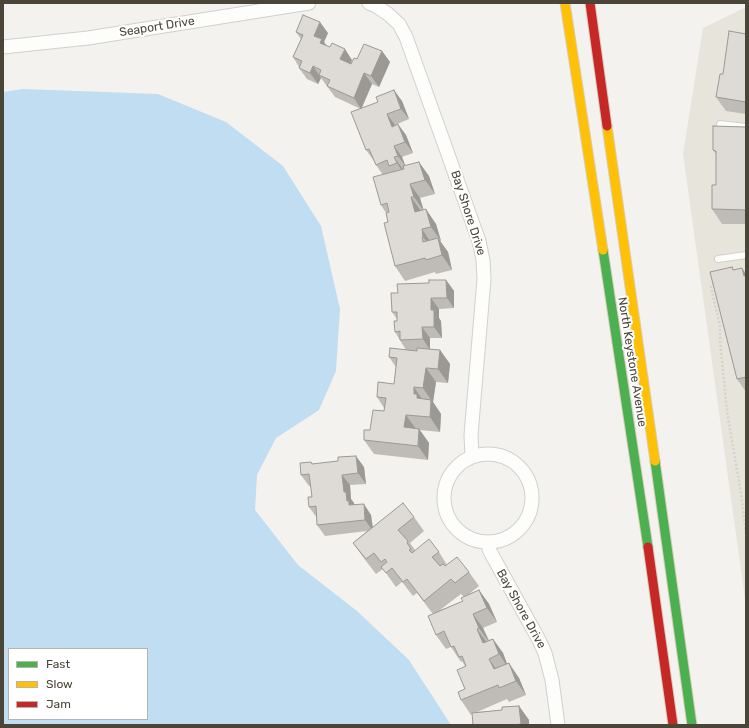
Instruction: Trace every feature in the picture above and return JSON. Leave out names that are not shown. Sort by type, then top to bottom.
[{"type":"main road","name":"North Keystone Avenue","points":[[565,3],[633,445],[673,725]]},
{"type":"main road","name":"North Keystone Avenue","points":[[590,3],[692,725]]},
{"type":"street","name":"Seaport Drive","points":[[3,47],[88,38],[309,3]]},
{"type":"street","name":"Bay Shore Drive","points":[[369,3],[382,9],[399,24],[406,37],[475,229],[482,253],[484,286],[470,435],[472,457]]},
{"type":"street","points":[[482,455],[493,455],[508,459],[520,469],[526,477],[530,487],[531,497],[530,508],[524,522],[517,530],[509,536],[489,542],[475,540],[463,534],[449,519],[445,506],[444,493],[451,474],[461,464],[472,457],[482,455]]},
{"type":"street","name":"Bay Shore Drive","points":[[489,542],[489,549],[492,556],[545,653],[552,680],[558,725]]},
{"type":"lane","points":[[720,124],[746,127]]},
{"type":"lane","points":[[718,259],[746,255]]},
{"type":"path","points":[[718,281],[714,282],[711,287],[720,326],[720,341],[727,411],[741,493],[746,534]]},
{"type":"shaded area","points":[[746,7],[746,606],[683,154],[703,28]]},
{"type":"water","points":[[23,89],[158,94],[226,122],[283,166],[321,226],[340,309],[336,371],[319,410],[276,438],[257,475],[255,510],[298,565],[357,611],[409,660],[451,725],[3,725],[3,92]]},
{"type":"building","points":[[303,15],[320,22],[314,36],[322,39],[320,43],[330,47],[332,43],[345,49],[340,59],[351,64],[354,58],[357,59],[364,44],[382,51],[371,76],[364,73],[354,98],[327,86],[330,80],[319,75],[321,70],[313,66],[310,73],[299,68],[302,61],[293,57],[303,35],[296,32]]},
{"type":"building","points":[[729,31],[746,34],[746,102],[716,97],[720,74],[723,74]]},
{"type":"building","points":[[394,90],[401,109],[387,114],[392,127],[398,124],[405,142],[394,146],[398,156],[394,157],[397,163],[389,166],[387,160],[376,165],[369,149],[366,150],[351,112],[378,102],[376,97]]},
{"type":"building","points":[[713,126],[746,127],[746,210],[712,209],[712,185],[716,185],[716,151],[713,150]]},
{"type":"building","points":[[419,162],[425,180],[410,184],[414,197],[411,197],[415,212],[426,209],[431,227],[422,229],[423,242],[438,238],[442,255],[426,260],[425,258],[395,266],[384,223],[388,222],[386,213],[389,212],[387,203],[381,205],[373,177],[404,169],[403,166]]},
{"type":"building","points":[[732,267],[733,270],[742,268],[744,276],[746,275],[746,377],[737,379],[710,272]]},
{"type":"building","points":[[429,280],[446,280],[447,298],[431,298],[431,310],[434,310],[434,327],[422,327],[423,339],[400,340],[400,331],[395,332],[394,321],[397,321],[397,312],[392,312],[391,293],[398,293],[397,284],[429,283]]},
{"type":"building","points":[[390,348],[417,351],[417,348],[440,350],[438,369],[426,368],[423,388],[414,387],[414,394],[417,394],[417,398],[431,400],[430,417],[406,415],[404,427],[419,429],[418,446],[364,440],[364,430],[370,430],[373,410],[384,411],[386,398],[377,397],[378,382],[394,384],[397,358],[389,357]]},
{"type":"building","points":[[356,456],[358,473],[342,475],[344,492],[346,492],[349,505],[364,504],[365,520],[317,525],[316,506],[309,507],[308,497],[312,497],[309,474],[301,475],[300,463],[311,462],[312,464],[338,461],[338,457]]},
{"type":"building","points":[[403,503],[414,517],[398,530],[408,541],[407,543],[411,549],[409,550],[412,553],[429,539],[439,552],[432,557],[440,566],[443,564],[445,566],[457,557],[469,572],[455,583],[451,579],[424,601],[407,579],[403,582],[392,568],[386,573],[381,567],[387,562],[385,559],[381,562],[374,553],[366,559],[353,543]]},
{"type":"building","points":[[479,590],[487,608],[473,614],[479,628],[477,629],[483,643],[493,639],[499,654],[489,659],[494,669],[509,663],[516,681],[499,688],[498,685],[461,700],[458,692],[465,689],[457,670],[466,666],[462,656],[459,657],[454,646],[451,647],[444,631],[436,635],[428,616],[463,601],[461,598]]},
{"type":"building","points":[[519,706],[521,724],[473,725],[472,713],[502,710],[502,707]]},
{"type":"traffic: fast","points":[[603,250],[648,547]]},
{"type":"traffic: fast","points":[[655,461],[692,725]]},
{"type":"traffic: slow","points":[[565,3],[603,250]]},
{"type":"traffic: slow","points":[[607,126],[655,461]]},
{"type":"traffic: jam","points":[[590,3],[607,126]]},
{"type":"traffic: jam","points":[[648,547],[673,725]]}]
